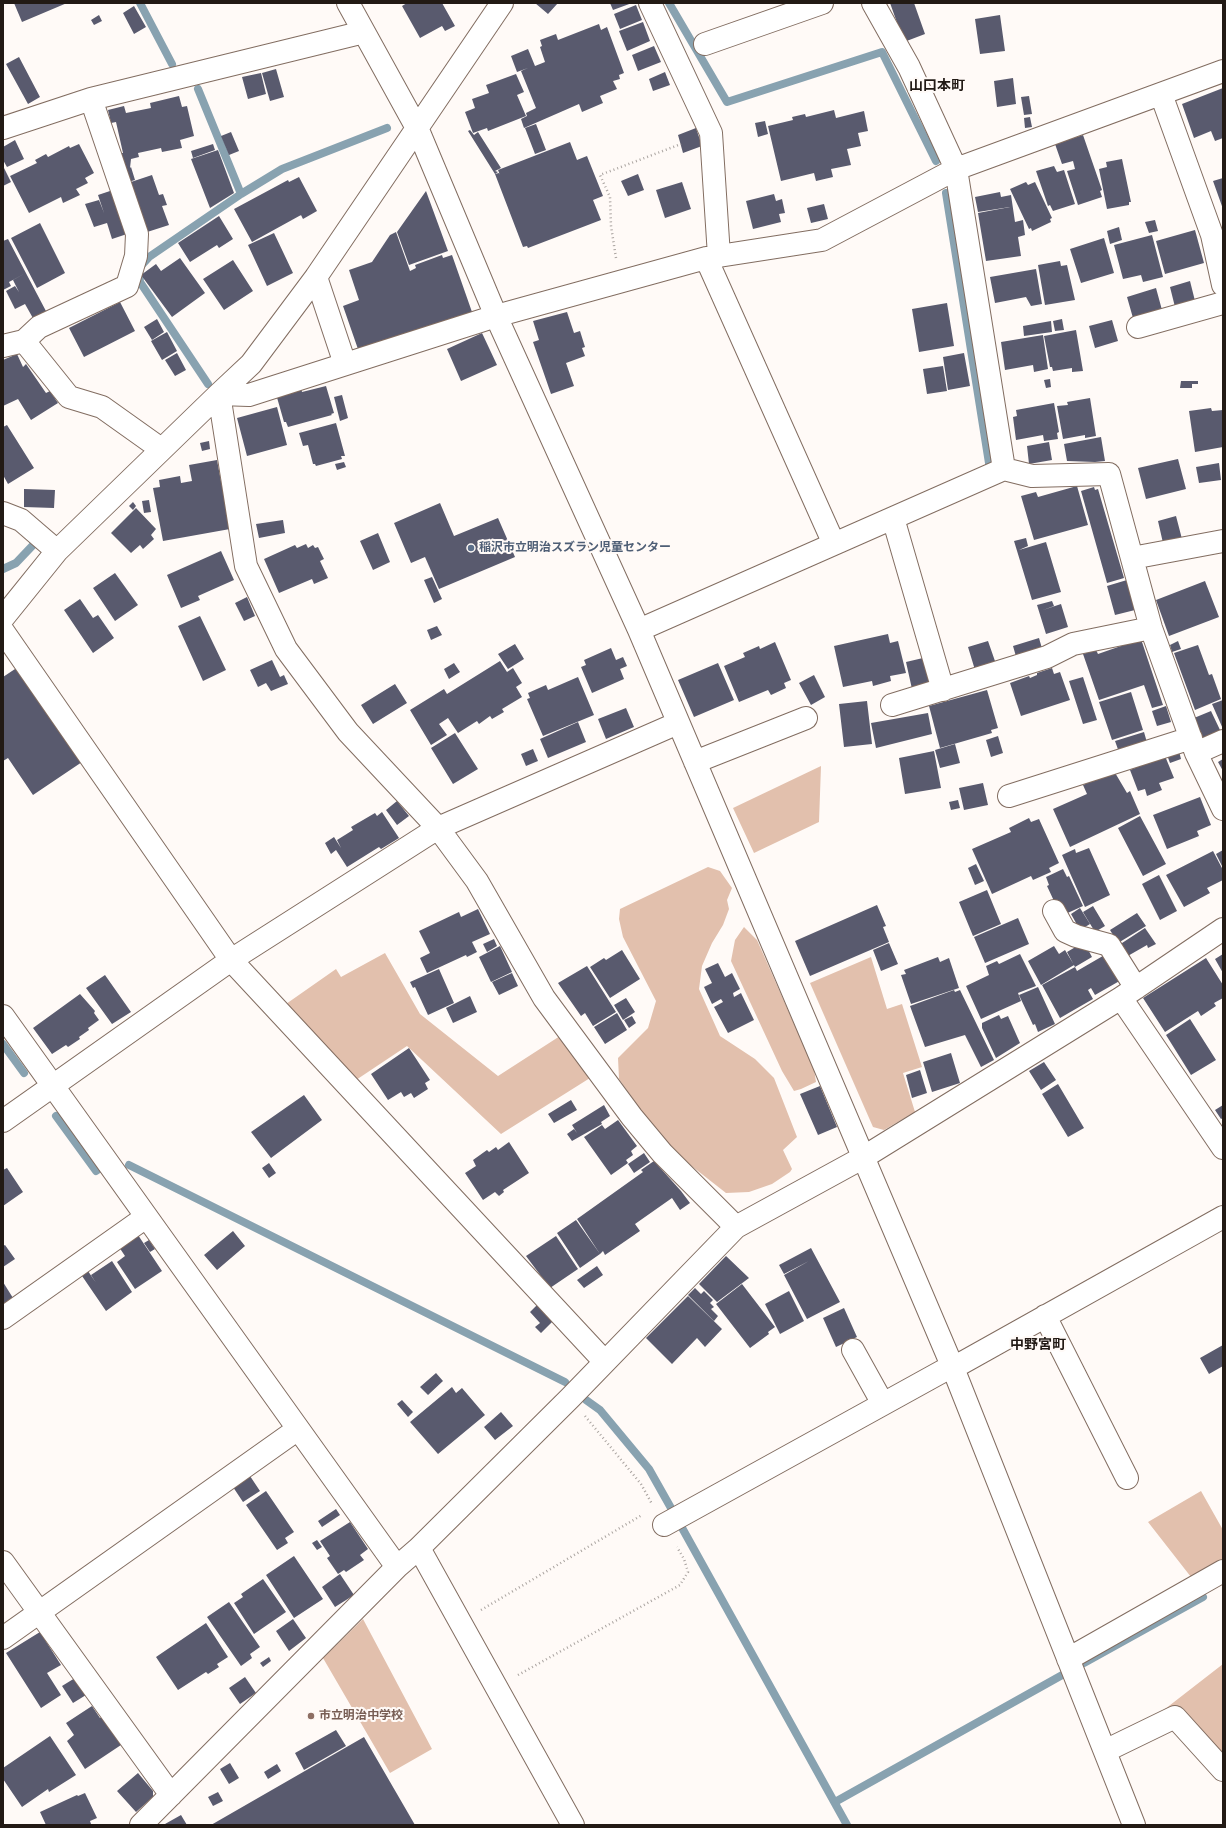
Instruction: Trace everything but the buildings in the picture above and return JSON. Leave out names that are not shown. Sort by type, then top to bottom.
[{"type":"street","points":[[348,3],[418,130],[496,316],[638,630],[695,762],[952,1367],[1134,1825]]},
{"type":"street","points":[[3,618],[57,551],[218,394],[251,364],[316,278],[418,130],[502,3]]},
{"type":"street","points":[[650,3],[711,133],[712,257],[834,544]]},
{"type":"street","points":[[705,44],[822,3]]},
{"type":"street","points":[[873,3],[909,67],[956,169],[1004,469]]},
{"type":"street","points":[[3,128],[90,99],[364,32]]},
{"type":"street","points":[[218,394],[249,395],[496,316],[712,257],[822,240],[956,169],[1223,71]]},
{"type":"street","points":[[1161,94],[1212,235],[1223,285]]},
{"type":"street","points":[[3,346],[24,341],[39,327],[127,286],[136,256],[137,234],[90,99]]},
{"type":"street","points":[[316,278],[345,364]]},
{"type":"street","points":[[1138,327],[1223,303]]},
{"type":"street","points":[[24,341],[69,397],[102,407],[161,449]]},
{"type":"street","points":[[218,394],[246,566],[286,649],[348,732],[438,828],[477,881],[544,998],[632,1117],[662,1154],[736,1227]]},
{"type":"street","points":[[638,630],[1004,469],[1032,476],[1109,474],[1151,628],[1193,746],[1223,809]]},
{"type":"street","points":[[3,513],[21,520],[57,551]]},
{"type":"street","points":[[892,518],[943,690]]},
{"type":"street","points":[[1132,558],[1223,541]]},
{"type":"street","points":[[892,704],[943,690],[1047,657],[1073,644],[1151,628]]},
{"type":"street","points":[[3,631],[231,960],[605,1362]]},
{"type":"street","points":[[695,762],[806,718]]},
{"type":"street","points":[[3,1121],[231,960],[438,828],[678,723]]},
{"type":"street","points":[[1008,796],[1193,746],[1223,741]]},
{"type":"street","points":[[1054,911],[1065,931],[1076,936],[1109,945],[1128,993],[1223,1148]]},
{"type":"street","points":[[141,1825],[397,1567],[419,1548],[570,1398],[736,1227],[864,1157],[1128,993],[1223,929]]},
{"type":"street","points":[[3,1016],[397,1567]]},
{"type":"street","points":[[3,1318],[146,1217]]},
{"type":"street","points":[[659,1516],[883,1404],[1046,1316],[1223,1217]]},
{"type":"street","points":[[1046,1316],[1127,1478]]},
{"type":"street","points":[[853,1350],[883,1404]]},
{"type":"street","points":[[3,1638],[298,1429]]},
{"type":"street","points":[[419,1548],[573,1825]]},
{"type":"street","points":[[3,1562],[171,1795]]},
{"type":"street","points":[[1068,1659],[1220,1580]]},
{"type":"street","points":[[1105,1751],[1175,1717],[1223,1770]]},
{"type":"path","points":[[620,282],[611,226],[610,197],[600,175],[681,144]]},
{"type":"path","points":[[496,1687],[680,1585],[688,1572],[684,1559],[641,1484],[570,1398]]},
{"type":"path","points":[[460,1623],[659,1516]]},
{"type":"shaded area","points":[[821,766],[819,822],[754,853],[733,808]]},
{"type":"shaded area","points":[[708,867],[720,871],[732,888],[727,900],[729,909],[723,925],[712,943],[702,966],[699,989],[720,1036],[755,1059],[774,1078],[797,1137],[783,1150],[792,1169],[790,1172],[772,1184],[749,1192],[726,1193],[666,1146],[619,1079],[618,1058],[648,1028],[656,1001],[623,937],[619,919],[620,909]]},
{"type":"shaded area","points":[[744,927],[757,940],[814,1069],[816,1082],[801,1089],[794,1091],[782,1071],[731,961],[735,940]]},
{"type":"shaded area","points":[[385,953],[420,1014],[498,1076],[560,1036],[590,1078],[501,1134],[407,1046],[356,1080],[286,1004],[336,969],[341,977]]},
{"type":"shaded area","points":[[871,957],[887,1009],[902,1004],[922,1067],[903,1073],[915,1112],[884,1130],[873,1127],[810,983]]},
{"type":"shaded area","points":[[1201,1491],[1223,1530],[1223,1559],[1191,1577],[1148,1522]]},
{"type":"shaded area","points":[[363,1619],[432,1749],[390,1773],[323,1658]]},
{"type":"shaded area","points":[[1223,1664],[1223,1775],[1165,1709]]},
{"type":"waterway","points":[[140,3],[172,64]]},
{"type":"waterway","points":[[669,3],[727,102],[882,52],[936,161]]},
{"type":"waterway","points":[[198,89],[241,194]]},
{"type":"waterway","points":[[208,384],[140,282],[139,268],[149,257],[241,194],[282,169],[387,128]]},
{"type":"waterway","points":[[946,193],[989,463]]},
{"type":"waterway","points":[[3,569],[16,563],[35,543]]},
{"type":"waterway","points":[[3,1044],[24,1073]]},
{"type":"waterway","points":[[56,1116],[96,1171],[99,1169]]},
{"type":"waterway","points":[[129,1165],[565,1382]]},
{"type":"waterway","points":[[586,1400],[600,1410],[649,1469],[671,1508]]},
{"type":"waterway","points":[[681,1526],[847,1825]]},
{"type":"waterway","points":[[1084,1663],[1203,1597]]},
{"type":"waterway","points":[[835,1802],[1064,1674]]},
{"type":"place","name":"稲沢市立明治スズラン児童センター","points":[[471,548]]},
{"type":"place","name":"市立明治中学校","points":[[311,1716]]},
{"type":"district","name":"山口本町","points":[[937,86]]},
{"type":"district","name":"中野宮町","points":[[1038,1345]]}]
